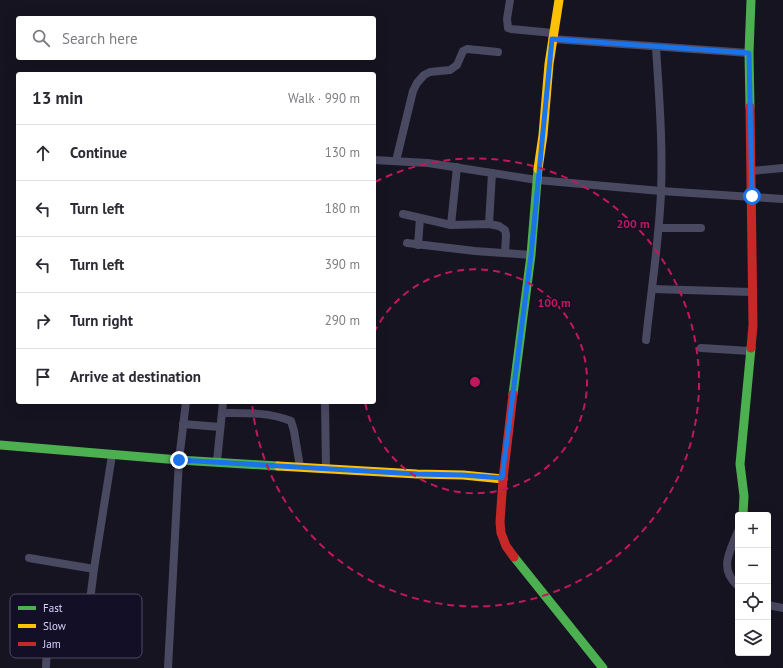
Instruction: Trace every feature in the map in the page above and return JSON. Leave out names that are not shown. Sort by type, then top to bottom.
[{"type":"street","points":[[510,0],[507,20],[508,28],[510,29],[553,36],[656,47],[749,53]]},
{"type":"street","points":[[559,0],[553,36],[531,255],[502,478],[500,522],[501,533],[506,546],[533,582],[603,668]]},
{"type":"street","points":[[743,512],[744,495],[740,478],[740,464],[753,325],[750,244],[752,196],[749,53],[751,0]]},
{"type":"street","points":[[646,340],[659,228],[661,191],[660,127],[656,47]]},
{"type":"street","points":[[396,160],[413,91],[424,75],[430,72],[450,70],[457,65],[463,51],[498,52]]},
{"type":"street","points":[[376,160],[396,160],[457,167],[538,180],[661,191],[783,199]]},
{"type":"street","points":[[451,225],[457,167]]},
{"type":"street","points":[[751,171],[783,168]]},
{"type":"street","points":[[489,224],[492,173]]},
{"type":"street","points":[[404,214],[451,225],[489,224],[500,226],[505,230],[506,235],[505,253]]},
{"type":"street","points":[[418,245],[420,218]]},
{"type":"street","points":[[659,228],[701,228]]},
{"type":"street","points":[[407,243],[531,255]]},
{"type":"street","points":[[652,288],[752,292]]},
{"type":"street","points":[[701,348],[750,351]]},
{"type":"street","points":[[168,668],[179,460],[186,404]]},
{"type":"street","points":[[217,461],[222,404]]},
{"type":"street","points":[[325,404],[326,469]]},
{"type":"street","points":[[222,413],[266,414],[291,420],[300,467]]},
{"type":"street","points":[[183,424],[220,427]]},
{"type":"street","points":[[0,445],[179,460],[502,478]]},
{"type":"street","points":[[91,594],[112,455]]},
{"type":"street","points":[[735,539],[726,563],[729,575],[736,584]]},
{"type":"street","points":[[29,558],[94,569]]},
{"type":"street","points":[[771,606],[783,608]]},
{"type":"street","points":[[46,658],[46,666]]},
{"type":"traffic: fast","points":[[750,107],[749,53],[751,0]]},
{"type":"traffic: fast","points":[[513,394],[531,255],[538,169]]},
{"type":"traffic: fast","points":[[743,512],[744,496],[740,464],[751,348]]},
{"type":"traffic: fast","points":[[0,445],[179,460],[278,466]]},
{"type":"traffic: fast","points":[[514,557],[603,668]]},
{"type":"traffic: slow","points":[[538,169],[543,135],[549,64],[559,0]]},
{"type":"traffic: slow","points":[[278,466],[417,474],[463,475],[503,479]]},
{"type":"traffic: jam","points":[[750,107],[753,325],[751,348]]},
{"type":"traffic: jam","points":[[513,394],[503,479],[500,522],[501,533],[506,546],[514,557]]},
{"type":"route","points":[[179,460],[502,478],[531,255],[552,39],[749,53],[752,196]]}]
